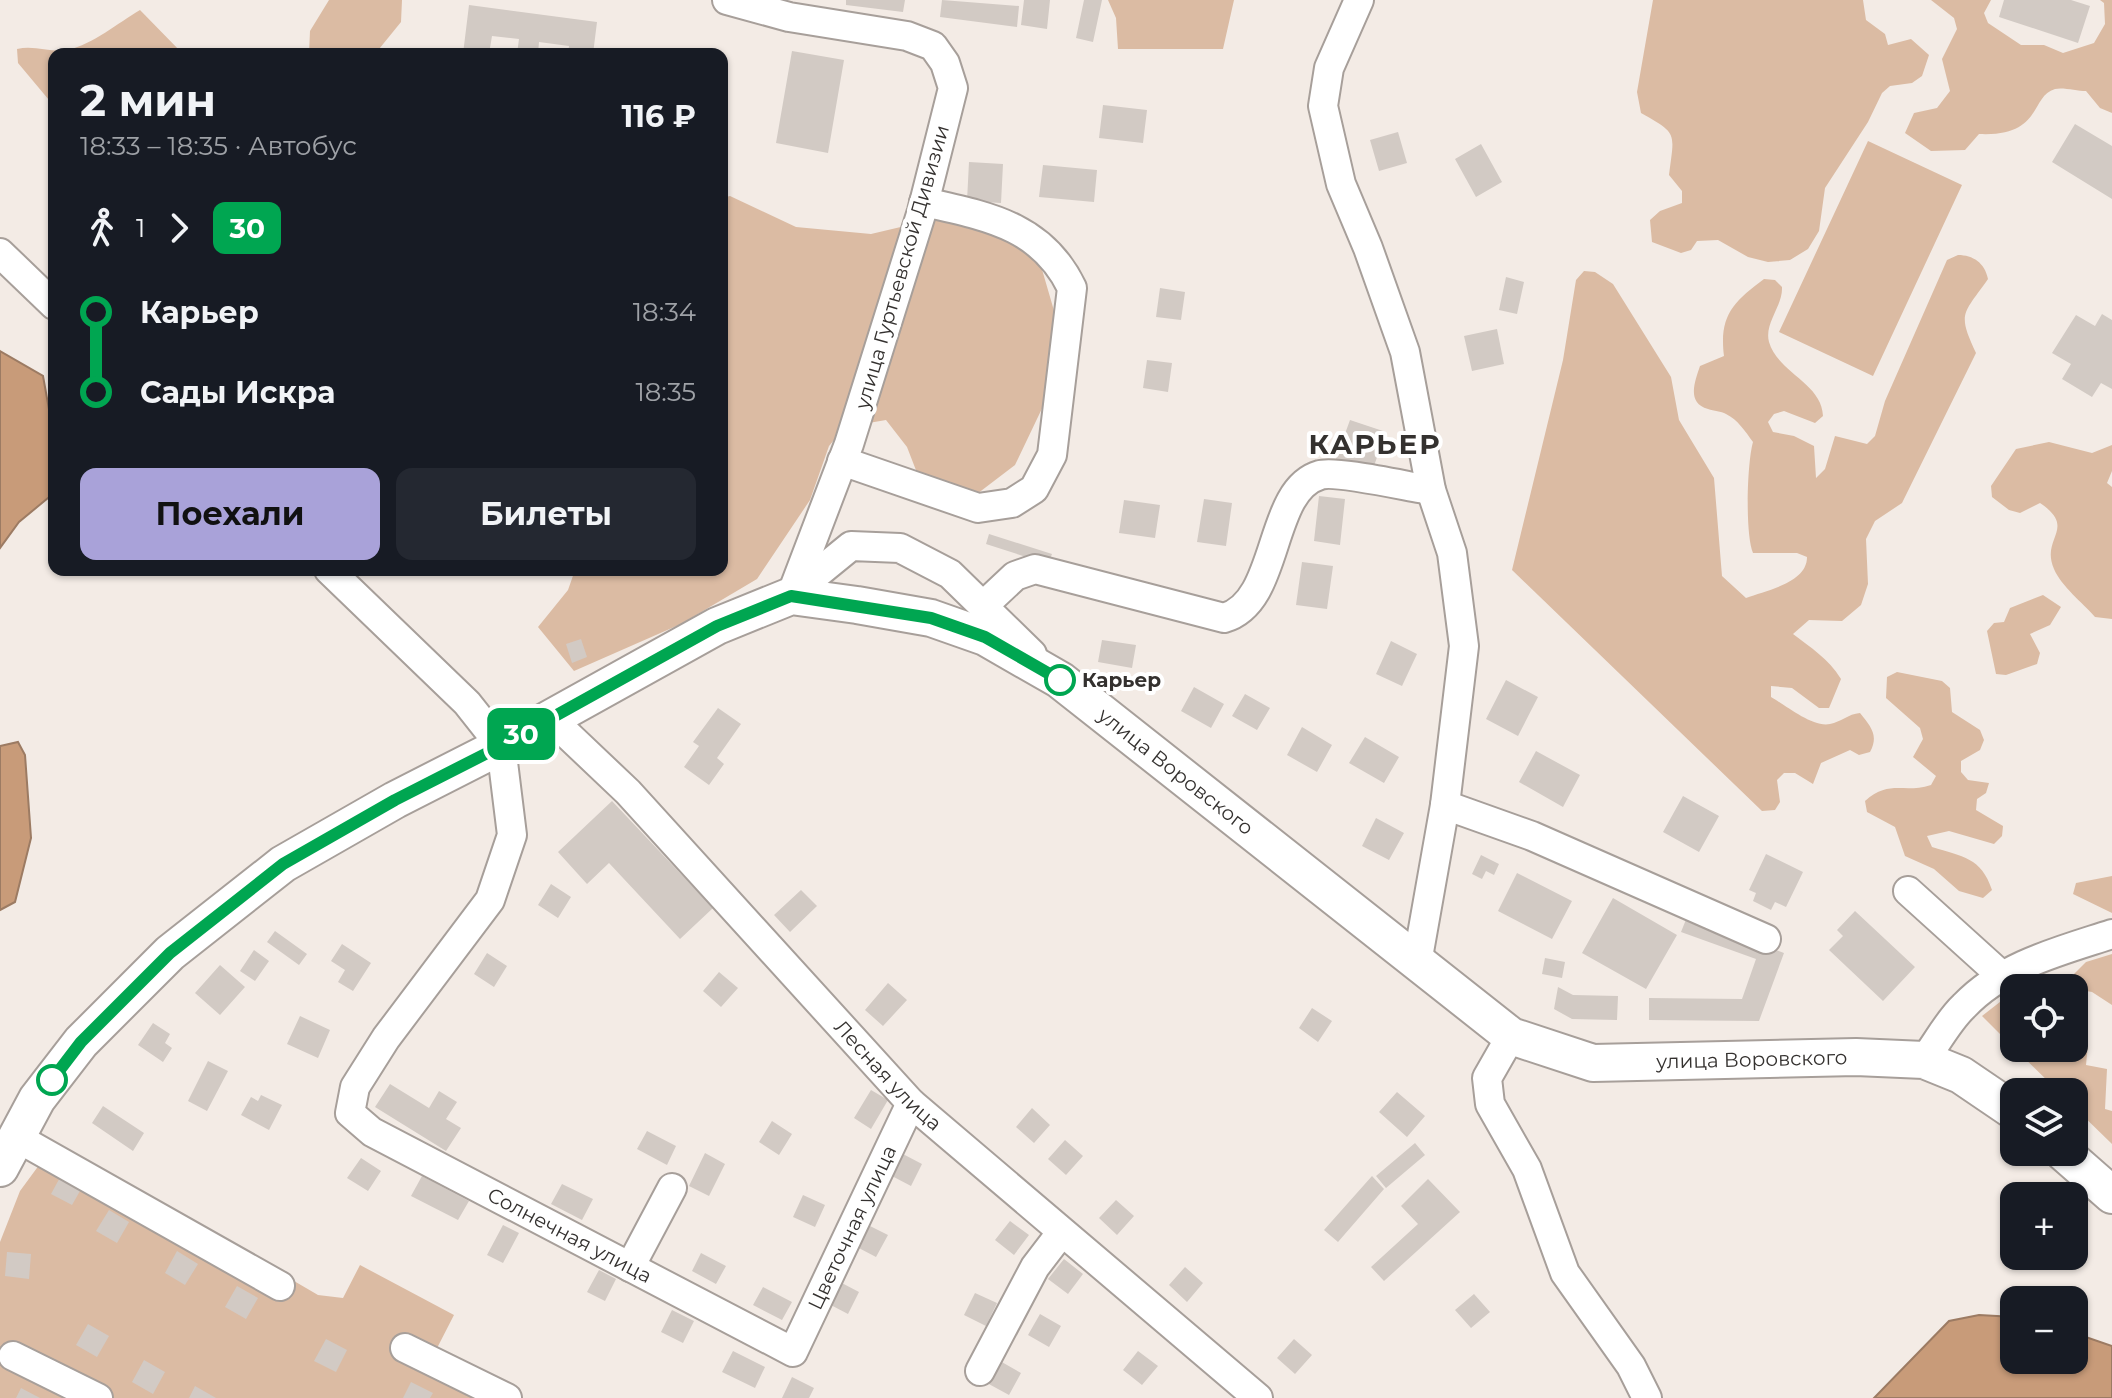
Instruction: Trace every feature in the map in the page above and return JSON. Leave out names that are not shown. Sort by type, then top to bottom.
[{"type":"main road","name":"улица Воровского","points":[[791,596],[931,618],[985,637],[1060,680],[1511,1036],[1593,1063],[1856,1057],[1924,1060],[1961,1075],[2000,1101]]},
{"type":"main road","points":[[0,1168],[37,1099],[81,1042],[170,953],[283,864],[717,626],[791,596]]},
{"type":"main road","points":[[2079,1166],[2112,1195]]},
{"type":"street","name":"улица Гуртьевской Дивизии","points":[[727,0],[788,8],[907,36],[933,46],[945,63],[953,88],[924,202],[842,461],[791,596]]},
{"type":"street","points":[[1359,0],[1329,68],[1323,106],[1341,184],[1368,248],[1405,352],[1431,490],[1452,553],[1464,646],[1445,805],[1417,963]]},
{"type":"street","points":[[842,461],[978,508],[1012,503],[1034,489],[1052,455],[1072,288],[1061,264],[1023,233],[997,218],[924,202]]},
{"type":"street","points":[[0,253],[48,299]]},
{"type":"street","points":[[983,606],[1015,576],[1035,569],[1224,618],[1239,614],[1255,592],[1302,485],[1321,474],[1431,490]]},
{"type":"street","points":[[791,596],[851,546],[900,548],[950,574],[1060,680]]},
{"type":"street","points":[[335,576],[467,703],[501,746]]},
{"type":"street","name":"Лесная улица","points":[[550,718],[628,792],[911,1103],[1258,1398]]},
{"type":"street","name":"Солнечная улица","points":[[501,746],[512,835],[490,900],[386,1038],[355,1087],[350,1113],[372,1132],[793,1352]]},
{"type":"street","points":[[1445,805],[1532,836],[1766,939]]},
{"type":"street","points":[[1908,891],[2000,974]]},
{"type":"street","points":[[2006,974],[2040,957],[2112,934]]},
{"type":"street","points":[[1924,1060],[1963,1006],[2000,978]]},
{"type":"street","points":[[1511,1036],[1487,1078],[1490,1104],[1527,1169],[1565,1273],[1631,1366],[1647,1398]]},
{"type":"street","name":"Цветочная улица","points":[[793,1352],[911,1103]]},
{"type":"street","points":[[16,1137],[280,1286]]},
{"type":"street","points":[[630,1267],[672,1188]]},
{"type":"street","points":[[980,1371],[1035,1267],[1061,1233]]},
{"type":"street","points":[[405,1348],[507,1398]]},
{"type":"street","points":[[13,1356],[98,1398]]},
{"type":"shaded area","points":[[329,0],[402,0],[401,22],[380,48],[309,48],[310,31]]},
{"type":"shaded area","points":[[1108,0],[1234,0],[1223,49],[1118,49],[1116,18]]},
{"type":"shaded area","points":[[1653,0],[1863,0],[1866,20],[1885,34],[1888,45],[1911,39],[1929,55],[1922,76],[1912,83],[1890,86],[1882,93],[1868,122],[1825,188],[1819,231],[1808,249],[1790,260],[1768,262],[1748,257],[1718,240],[1697,241],[1691,250],[1681,253],[1652,242],[1650,220],[1660,211],[1682,203],[1682,191],[1669,175],[1671,136],[1662,126],[1641,113],[1637,92]]},
{"type":"shaded area","points":[[1931,0],[1991,0],[1984,13],[1988,23],[2021,45],[2044,45],[2063,53],[2094,43],[2105,24],[2104,3],[2100,0],[2112,0],[2112,113],[2100,108],[2086,91],[2055,89],[2047,93],[2025,123],[2014,129],[1979,134],[1965,150],[1931,151],[1905,133],[1914,113],[1937,108],[1950,91],[1942,59],[1957,29],[1954,18]]},
{"type":"shaded area","points":[[140,10],[177,48],[74,48]]},
{"type":"shaded area","points":[[17,49],[48,50],[48,99],[18,63]]},
{"type":"shaded area","points":[[1868,141],[1962,185],[1873,376],[1779,332]]},
{"type":"shaded area","points":[[728,196],[796,227],[871,234],[943,217],[989,219],[1041,266],[1057,321],[1047,398],[1015,465],[973,497],[919,478],[907,447],[886,420],[845,427],[829,446],[810,500],[757,579],[681,624],[574,671],[538,627],[568,590],[573,576],[728,576]]},
{"type":"shaded area","points":[[1958,255],[1978,261],[1988,279],[1966,314],[1966,329],[1976,353],[1902,503],[1875,521],[1866,539],[1868,584],[1861,605],[1842,621],[1809,620],[1793,634],[1825,659],[1841,679],[1829,708],[1819,708],[1792,688],[1771,686],[1771,697],[1816,723],[1830,724],[1860,713],[1872,731],[1873,746],[1870,752],[1859,755],[1850,750],[1821,763],[1813,784],[1795,773],[1784,773],[1777,780],[1780,802],[1775,810],[1762,811],[1512,570],[1563,360],[1576,280],[1584,271],[1595,272],[1613,284],[1671,377],[1679,420],[1714,478],[1722,576],[1746,598],[1793,579],[1805,566],[1807,557],[1797,553],[1753,553],[1748,498],[1753,442],[1734,419],[1701,406],[1694,397],[1700,366],[1724,356],[1724,330],[1730,311],[1764,279],[1775,280],[1782,287],[1769,328],[1769,342],[1781,362],[1815,395],[1823,416],[1815,423],[1784,411],[1774,414],[1768,422],[1773,432],[1794,436],[1814,446],[1816,478],[1825,469],[1835,436],[1867,444],[1875,436],[1885,401],[1947,260]]},
{"type":"shaded area","points":[[0,351],[43,376],[48,404],[48,498],[19,522],[0,548]]},
{"type":"shaded area","points":[[2049,442],[2092,453],[2112,445],[2112,471],[2107,483],[2112,487],[2112,619],[2095,617],[2057,575],[2051,549],[2057,527],[2051,512],[2040,503],[2020,513],[2009,510],[1992,497],[1991,486],[2016,449]]},
{"type":"shaded area","points":[[2043,595],[2061,607],[2050,625],[2030,634],[2040,653],[2037,664],[2006,675],[1996,674],[1987,631],[1994,623],[2004,622],[2010,608]]},
{"type":"shaded area","points":[[1897,672],[1942,681],[1950,688],[1952,712],[1980,730],[1984,740],[1980,750],[1961,761],[1961,772],[1968,780],[1989,783],[1986,793],[1977,799],[1976,810],[2003,826],[2002,836],[1994,844],[1949,831],[1927,836],[1932,847],[1962,856],[1982,871],[1992,890],[1983,898],[1959,891],[1934,869],[1905,856],[1895,827],[1867,812],[1865,801],[1874,794],[1882,790],[1931,785],[1936,776],[1913,757],[1923,739],[1920,728],[1886,698],[1887,677]]},
{"type":"shaded area","points":[[18,742],[25,755],[31,838],[15,902],[0,910],[0,746]]},
{"type":"shaded area","points":[[2112,876],[2112,913],[2073,894],[2076,883]]},
{"type":"shaded area","points":[[2112,954],[2112,1005],[2088,991],[2088,974],[2074,974],[2086,962]]},
{"type":"shaded area","points":[[2000,1002],[2000,1034],[1982,1016]]},
{"type":"shaded area","points":[[2028,1062],[2086,1062],[2086,1065],[2107,1069],[2105,1109],[2112,1111],[2112,1144],[2088,1121],[2088,1078],[2045,1078]]},
{"type":"shaded area","points":[[56,1142],[318,1295],[343,1298],[360,1265],[454,1315],[435,1352],[522,1398],[0,1398],[0,1242],[20,1191]]},
{"type":"shaded area","points":[[1979,1315],[2000,1316],[2000,1374],[2088,1374],[2088,1338],[2112,1346],[2112,1398],[1874,1398],[1949,1321]]},
{"type":"building","points":[[846,0],[905,0],[903,12],[846,5]]},
{"type":"building","points":[[942,0],[1019,6],[1017,27],[940,17]]},
{"type":"building","points":[[1024,0],[1050,0],[1047,29],[1021,25]]},
{"type":"building","points":[[1084,0],[1102,0],[1093,42],[1076,38]]},
{"type":"building","points":[[2004,0],[2071,0],[2090,6],[2078,43],[1999,17]]},
{"type":"building","points":[[469,5],[597,22],[594,48],[569,48],[539,42],[538,48],[518,48],[519,39],[492,36],[490,48],[464,48]]},
{"type":"building","points":[[792,51],[844,60],[828,153],[776,143]]},
{"type":"building","points":[[1103,105],[1147,110],[1143,143],[1099,138]]},
{"type":"building","points":[[2075,124],[2112,146],[2112,199],[2052,162]]},
{"type":"building","points":[[1398,132],[1407,163],[1379,171],[1370,140]]},
{"type":"building","points":[[1481,144],[1502,182],[1476,197],[1455,159]]},
{"type":"building","points":[[969,162],[1003,164],[1001,203],[967,201]]},
{"type":"building","points":[[1043,165],[1097,170],[1094,202],[1039,197]]},
{"type":"building","points":[[1506,277],[1524,282],[1517,314],[1499,310]]},
{"type":"building","points":[[1160,288],[1185,292],[1181,320],[1156,317]]},
{"type":"building","points":[[2102,314],[2112,320],[2112,389],[2101,383],[2092,397],[2062,379],[2071,364],[2052,353],[2076,315],[2095,326]]},
{"type":"building","points":[[1497,329],[1504,364],[1472,371],[1464,336]]},
{"type":"building","points":[[1147,360],[1172,363],[1168,392],[1143,388]]},
{"type":"building","points":[[1350,420],[1386,432],[1370,477],[1334,464]]},
{"type":"building","points":[[1319,496],[1345,499],[1340,545],[1314,541]]},
{"type":"building","points":[[1204,499],[1232,503],[1226,546],[1197,542]]},
{"type":"building","points":[[1124,500],[1160,505],[1155,538],[1119,533]]},
{"type":"building","points":[[989,534],[1052,554],[1048,564],[986,544]]},
{"type":"building","points":[[1302,562],[1333,566],[1327,609],[1296,605]]},
{"type":"building","points":[[581,639],[587,657],[572,663],[566,644]]},
{"type":"building","points":[[1102,640],[1136,645],[1132,668],[1098,662]]},
{"type":"building","points":[[1391,641],[1417,654],[1402,686],[1376,674]]},
{"type":"building","points":[[1506,680],[1538,697],[1518,736],[1486,719]]},
{"type":"building","points":[[1194,687],[1224,704],[1211,728],[1181,711]]},
{"type":"building","points":[[1245,694],[1270,708],[1257,730],[1232,716]]},
{"type":"building","points":[[718,708],[741,724],[717,758],[724,764],[709,785],[684,767],[699,746],[693,742]]},
{"type":"building","points":[[1302,727],[1332,745],[1317,772],[1287,755]]},
{"type":"building","points":[[1365,737],[1399,757],[1384,783],[1349,763]]},
{"type":"building","points":[[1536,751],[1580,775],[1563,807],[1519,782]]},
{"type":"building","points":[[1683,796],[1719,816],[1699,852],[1663,832]]},
{"type":"building","points":[[612,801],[713,908],[680,939],[609,863],[587,884],[558,852]]},
{"type":"building","points":[[1376,818],[1404,833],[1389,860],[1362,846]]},
{"type":"building","points":[[1766,854],[1803,872],[1786,907],[1775,902],[1771,910],[1753,901],[1756,893],[1749,890]]},
{"type":"building","points":[[1481,855],[1499,864],[1494,875],[1486,871],[1482,879],[1472,874]]},
{"type":"building","points":[[1517,873],[1572,901],[1552,939],[1498,911]]},
{"type":"building","points":[[551,884],[571,897],[558,918],[538,905]]},
{"type":"building","points":[[801,890],[817,906],[790,932],[774,915]]},
{"type":"building","points":[[1613,898],[1677,935],[1646,989],[1582,953]]},
{"type":"building","points":[[1855,911],[1915,967],[1883,1001],[1829,950],[1843,936],[1837,930]]},
{"type":"building","points":[[1687,917],[1784,953],[1759,1021],[1649,1020],[1649,998],[1742,999],[1756,959],[1681,932]]},
{"type":"building","points":[[275,931],[307,954],[299,965],[267,942]]},
{"type":"building","points":[[342,944],[371,963],[353,991],[338,982],[345,970],[331,961]]},
{"type":"building","points":[[254,950],[269,961],[255,981],[240,971]]},
{"type":"building","points":[[487,953],[507,966],[494,987],[474,974]]},
{"type":"building","points":[[1545,958],[1565,962],[1562,978],[1542,974]]},
{"type":"building","points":[[220,965],[245,987],[220,1015],[195,993]]},
{"type":"building","points":[[719,972],[738,988],[721,1007],[703,991]]},
{"type":"building","points":[[888,983],[907,1000],[883,1026],[865,1010]]},
{"type":"building","points":[[1558,987],[1573,995],[1618,996],[1617,1020],[1572,1019],[1554,1009]]},
{"type":"building","points":[[1312,1008],[1332,1021],[1318,1042],[1299,1028]]},
{"type":"building","points":[[300,1016],[330,1030],[318,1058],[287,1044]]},
{"type":"building","points":[[153,1023],[170,1034],[165,1043],[172,1048],[163,1062],[138,1045]]},
{"type":"building","points":[[208,1061],[228,1071],[207,1111],[188,1101]]},
{"type":"building","points":[[390,1084],[429,1108],[439,1091],[457,1102],[446,1119],[461,1128],[446,1151],[375,1107]]},
{"type":"building","points":[[871,1090],[888,1100],[871,1129],[854,1118]]},
{"type":"building","points":[[1397,1092],[1425,1116],[1407,1137],[1379,1112]]},
{"type":"building","points":[[261,1095],[282,1105],[269,1130],[241,1115],[251,1097],[258,1101]]},
{"type":"building","points":[[103,1106],[144,1133],[133,1151],[92,1123]]},
{"type":"building","points":[[1032,1108],[1050,1125],[1034,1143],[1016,1127]]},
{"type":"building","points":[[772,1121],[792,1134],[779,1155],[759,1142]]},
{"type":"building","points":[[647,1131],[676,1146],[667,1165],[637,1149]]},
{"type":"building","points":[[1065,1140],[1083,1156],[1066,1175],[1048,1159]]},
{"type":"building","points":[[1415,1143],[1425,1155],[1386,1188],[1376,1176]]},
{"type":"building","points":[[705,1153],[725,1164],[709,1196],[689,1186]]},
{"type":"building","points":[[901,1153],[922,1164],[911,1186],[890,1175]]},
{"type":"building","points":[[361,1158],[381,1171],[368,1191],[347,1178]]},
{"type":"building","points":[[63,1172],[84,1184],[72,1205],[51,1194]]},
{"type":"building","points":[[422,1176],[469,1201],[458,1220],[411,1196]]},
{"type":"building","points":[[1372,1176],[1384,1189],[1338,1242],[1324,1230]]},
{"type":"building","points":[[1428,1179],[1460,1212],[1384,1281],[1371,1267],[1418,1224],[1401,1206]]},
{"type":"building","points":[[562,1184],[593,1199],[582,1220],[551,1204]]},
{"type":"building","points":[[803,1195],[825,1205],[815,1227],[793,1217]]},
{"type":"building","points":[[1116,1200],[1134,1216],[1117,1235],[1099,1218]]},
{"type":"building","points":[[109,1210],[129,1222],[117,1243],[96,1231]]},
{"type":"building","points":[[1010,1221],[1029,1235],[1014,1255],[995,1240]]},
{"type":"building","points":[[866,1224],[888,1235],[876,1257],[855,1246]]},
{"type":"building","points":[[503,1225],[519,1233],[503,1263],[487,1255]]},
{"type":"building","points":[[177,1251],[198,1264],[185,1285],[165,1273]]},
{"type":"building","points":[[7,1252],[31,1254],[29,1279],[5,1276]]},
{"type":"building","points":[[701,1253],[726,1266],[716,1284],[692,1271]]},
{"type":"building","points":[[1064,1259],[1083,1274],[1068,1294],[1048,1279]]},
{"type":"building","points":[[1185,1267],[1203,1283],[1187,1302],[1169,1285]]},
{"type":"building","points":[[599,1270],[616,1279],[605,1301],[587,1292]]},
{"type":"building","points":[[838,1281],[859,1292],[848,1314],[827,1303]]},
{"type":"building","points":[[237,1286],[258,1298],[246,1319],[225,1307]]},
{"type":"building","points":[[763,1287],[792,1302],[782,1320],[753,1305]]},
{"type":"building","points":[[975,1293],[997,1303],[986,1326],[964,1315]]},
{"type":"building","points":[[1474,1294],[1490,1312],[1471,1328],[1455,1310]]},
{"type":"building","points":[[672,1310],[694,1321],[683,1343],[661,1332]]},
{"type":"building","points":[[1040,1314],[1061,1326],[1049,1347],[1028,1335]]},
{"type":"building","points":[[88,1324],[109,1336],[97,1357],[76,1345]]},
{"type":"building","points":[[326,1339],[347,1350],[336,1372],[314,1361]]},
{"type":"building","points":[[1294,1339],[1312,1355],[1295,1374],[1277,1358]]},
{"type":"building","points":[[733,1351],[765,1367],[755,1388],[722,1372]]},
{"type":"building","points":[[1138,1351],[1158,1366],[1142,1385],[1123,1370]]},
{"type":"building","points":[[144,1360],[165,1372],[153,1394],[132,1382]]},
{"type":"building","points":[[1000,1361],[1021,1373],[1009,1395],[987,1383]]},
{"type":"building","points":[[792,1377],[814,1388],[809,1398],[782,1398]]},
{"type":"building","points":[[411,1382],[433,1393],[430,1398],[403,1398]]},
{"type":"building","points":[[195,1386],[216,1398],[189,1398]]},
{"type":"building","points":[[21,1388],[40,1398],[16,1398]]},
{"type":"bus line","name":"30","points":[[52,1080],[81,1042],[170,953],[283,864],[717,626],[791,596],[931,618],[985,637],[1060,680]]},
{"type":"place","name":"Карьер","points":[[1060,680]]},
{"type":"district","name":"КАРЬЕР","points":[[1375,444]]}]
